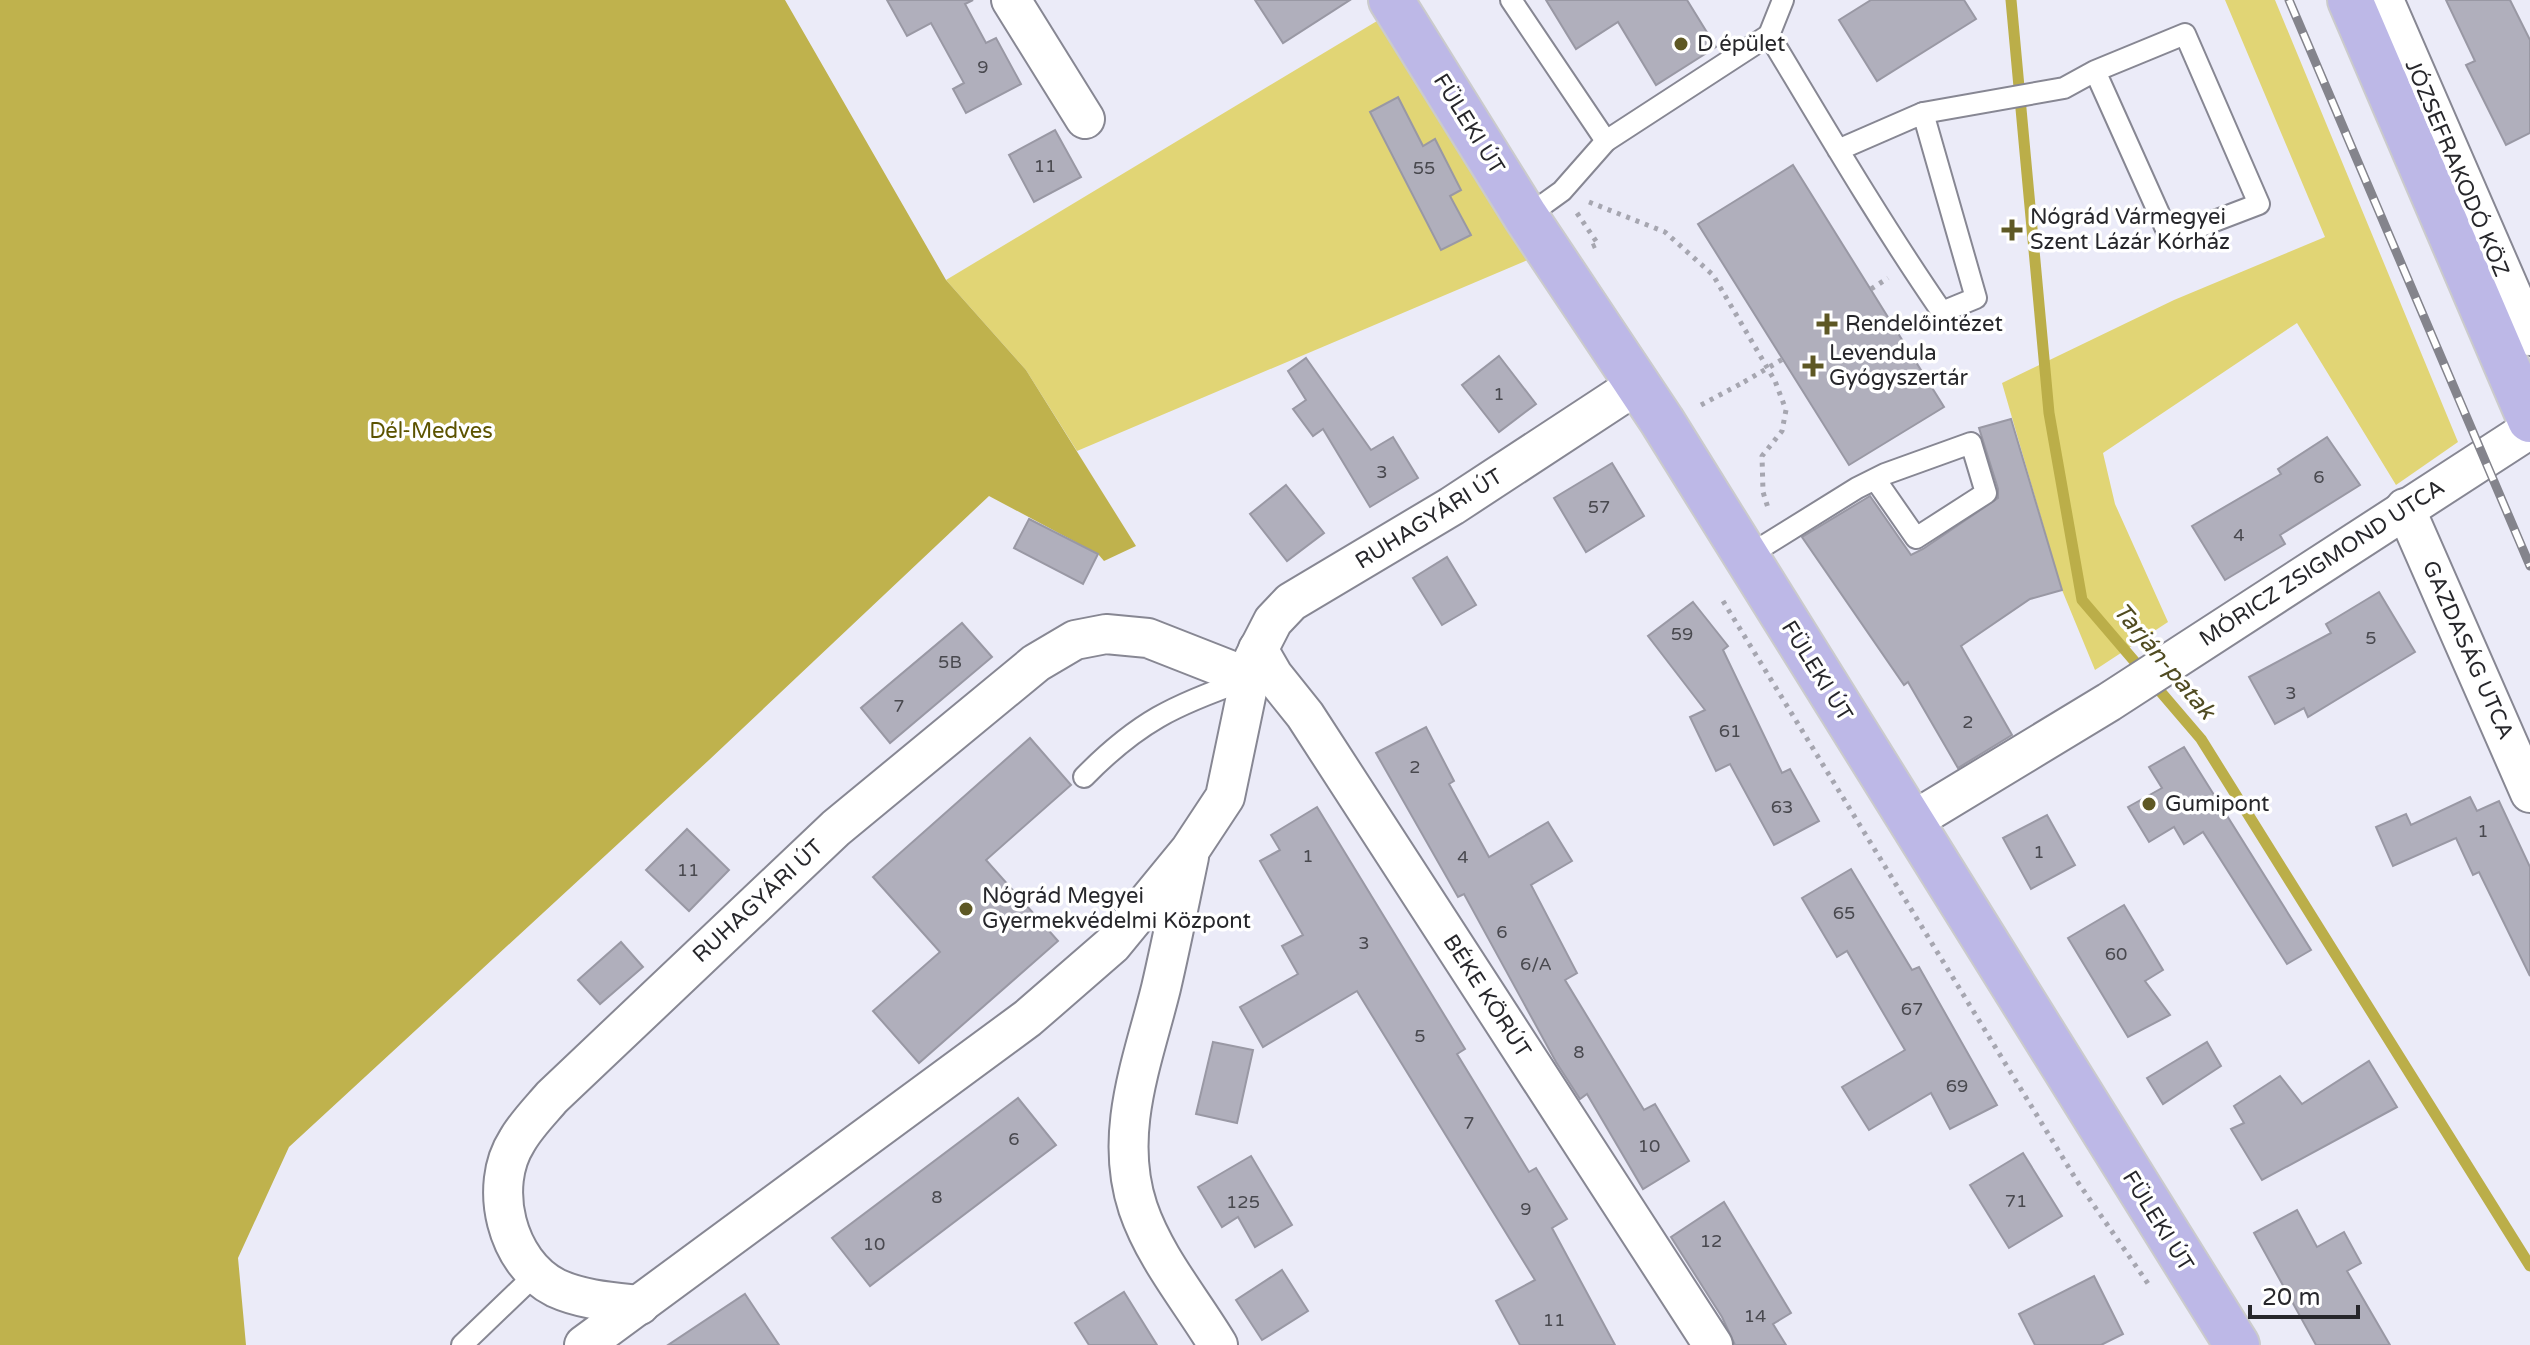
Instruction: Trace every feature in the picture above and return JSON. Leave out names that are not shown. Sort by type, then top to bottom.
[{"type":"main road","name":"FÜLEKI ÚT","points":[[1391,0],[1526,217],[1638,384],[1764,547],[1911,822],[2237,1345]]},
{"type":"main road","points":[[2350,0],[2530,420]]},
{"type":"street","points":[[1011,0],[1085,119]]},
{"type":"street","name":"JÓZSEFRAKODÓ KÖZ","points":[[2384,0],[2530,336]]},
{"type":"street","name":"RUHAGYÁRI ÚT","points":[[584,1345],[1071,984],[1112,945],[1190,850],[1225,797],[1254,664],[1273,621],[1291,602],[1452,506],[1638,384]]},
{"type":"street","name":"MÓRICZ ZSIGMOND UTCA","points":[[1911,822],[2109,702],[2530,429]]},
{"type":"street","name":"GAZDASÁG UTCA","points":[[2405,508],[2530,793]]},
{"type":"street","name":"RUHAGYÁRI ÚT","points":[[640,1305],[584,1298],[553,1287],[518,1250],[504,1212],[502,1188],[515,1143],[552,1097],[825,838],[991,697],[1036,663],[1075,640],[1106,634],[1148,638],[1254,664]]},
{"type":"street","name":"BÉKE KÖRÚT","points":[[1254,664],[1273,675],[1305,715],[1713,1345]]},
{"type":"street","points":[[1190,850],[1161,987],[1131,1100],[1126,1153],[1139,1211],[1160,1257],[1218,1345]]},
{"type":"lane","points":[[1511,0],[1606,141]]},
{"type":"lane","points":[[1526,217],[1562,191],[1606,141],[1769,35],[1783,0]]},
{"type":"lane","points":[[1838,150],[1923,113],[2064,88],[2095,71],[2185,34],[2259,204],[2170,238],[2095,71]]},
{"type":"lane","points":[[1769,35],[1942,312],[1976,298],[1923,113]]},
{"type":"lane","points":[[1764,547],[1875,479],[1971,443],[1986,493],[1916,538],[1875,479]]},
{"type":"lane","points":[[1084,777],[1110,750],[1151,718],[1254,664]]},
{"type":"lane","points":[[462,1345],[537,1273]]},
{"type":"path","points":[[1562,191],[1665,232],[1713,275],[1775,381],[1786,410],[1782,431],[1762,456],[1763,492],[1772,521],[1764,547]]},
{"type":"path","points":[[1701,405],[1783,359]]},
{"type":"path","points":[[1718,593],[2077,1181],[2154,1293]]},
{"type":"shaded area","points":[[2225,0],[2275,0],[2458,442],[2396,485],[2297,323],[2103,453],[2115,504],[2168,622],[2095,670],[2062,590],[2002,383],[2174,300],[2325,237]]},
{"type":"shaded area","points":[[1397,9],[1549,251],[1077,451],[1026,370],[946,280]]},
{"type":"green space","name":"Dél-Medves","points":[[0,0],[785,0],[946,280],[1026,370],[1136,546],[1104,561],[1098,554],[989,496],[709,760],[289,1147],[238,1258],[246,1345],[0,1345]]},
{"type":"building","points":[[887,0],[973,0],[965,4],[986,43],[996,38],[1021,84],[966,113],[953,89],[964,83],[931,23],[907,36]]},
{"type":"building","points":[[1255,0],[1350,0],[1283,43]]},
{"type":"building","points":[[1546,0],[1687,0],[1716,47],[1656,85],[1618,22],[1576,49]]},
{"type":"building","points":[[1871,0],[1964,0],[1976,19],[1877,81],[1839,20]]},
{"type":"building","points":[[2446,0],[2510,0],[2530,40],[2530,133],[2506,145],[2466,65],[2475,61]]},
{"type":"building","points":[[1398,97],[1423,146],[1435,139],[1461,190],[1450,196],[1471,235],[1441,250],[1370,112]]},
{"type":"building","points":[[1055,130],[1081,177],[1034,202],[1009,155]]},
{"type":"building","name":"Rendelőintézet","points":[[1793,165],[1944,407],[1849,465],[1698,224]]},
{"type":"building","points":[[1499,356],[1536,404],[1499,432],[1462,385]]},
{"type":"building","points":[[1306,358],[1371,450],[1393,437],[1418,478],[1370,507],[1323,429],[1313,436],[1293,409],[1306,400],[1288,371]]},
{"type":"building","points":[[2011,419],[2062,590],[2030,599],[1961,646],[2012,735],[1958,768],[1908,682],[1904,685],[1802,537],[1870,496],[1911,555],[1923,549],[1998,498],[1979,428]]},
{"type":"building","points":[[2327,437],[2360,485],[2280,535],[2285,544],[2225,580],[2192,526],[2281,474],[2278,469]]},
{"type":"building","points":[[1612,463],[1644,516],[1586,552],[1554,498]]},
{"type":"building","points":[[1286,485],[1324,533],[1287,561],[1250,514]]},
{"type":"building","points":[[1029,519],[1098,554],[1083,584],[1014,548]]},
{"type":"building","points":[[1447,557],[1476,605],[1442,625],[1413,578]]},
{"type":"building","points":[[2379,592],[2415,652],[2308,717],[2304,708],[2275,724],[2249,677],[2331,633],[2326,624]]},
{"type":"building","points":[[1693,602],[1728,646],[1723,650],[1782,773],[1790,769],[1819,821],[1774,845],[1730,764],[1716,771],[1690,717],[1705,710],[1648,636]]},
{"type":"building","points":[[962,623],[992,657],[890,743],[861,708]]},
{"type":"building","points":[[1426,727],[1454,781],[1449,784],[1489,857],[1548,822],[1572,861],[1531,885],[1577,973],[1565,980],[1644,1110],[1655,1104],[1689,1161],[1643,1189],[1587,1094],[1580,1099],[1556,1062],[1464,894],[1458,897],[1376,753]]},
{"type":"building","name":"Nógrád Megyei Gyermekvédelmi Központ","points":[[1030,738],[1071,785],[986,860],[1058,941],[919,1063],[873,1011],[940,952],[873,877]]},
{"type":"building","points":[[2184,747],[2311,950],[2287,964],[2203,832],[2184,844],[2174,827],[2149,842],[2128,807],[2162,788],[2149,767]]},
{"type":"building","points":[[2470,797],[2477,811],[2499,801],[2530,867],[2530,976],[2479,872],[2473,875],[2456,838],[2393,866],[2376,827],[2406,814],[2411,825]]},
{"type":"building","points":[[1317,807],[1465,1049],[1457,1054],[1529,1172],[1536,1168],[1567,1219],[1552,1228],[1615,1345],[1520,1345],[1496,1301],[1535,1280],[1357,991],[1263,1047],[1240,1007],[1298,974],[1282,946],[1303,935],[1260,861],[1280,850],[1271,835]]},
{"type":"building","points":[[2047,815],[2075,865],[2031,889],[2003,838]]},
{"type":"building","points":[[687,829],[729,870],[689,911],[646,870]]},
{"type":"building","points":[[1851,869],[1912,970],[1919,967],[1997,1105],[1950,1129],[1931,1093],[1869,1130],[1842,1087],[1905,1050],[1847,951],[1837,957],[1802,898]]},
{"type":"building","points":[[2124,905],[2163,970],[2145,981],[2170,1015],[2128,1037],[2068,938]]},
{"type":"building","points":[[621,942],[643,967],[600,1004],[578,980]]},
{"type":"building","points":[[1213,1042],[1253,1050],[1237,1123],[1196,1114]]},
{"type":"building","points":[[2207,1042],[2221,1066],[2163,1104],[2147,1078]]},
{"type":"building","points":[[2369,1061],[2397,1107],[2262,1180],[2231,1129],[2244,1123],[2234,1106],[2280,1076],[2302,1104]]},
{"type":"building","points":[[1018,1098],[1056,1145],[870,1286],[832,1238]]},
{"type":"building","points":[[2023,1153],[2062,1216],[2009,1248],[1970,1185]]},
{"type":"building","points":[[1251,1156],[1292,1225],[1255,1247],[1238,1217],[1222,1227],[1198,1187]]},
{"type":"building","points":[[1724,1202],[1791,1313],[1773,1324],[1786,1345],[1735,1345],[1722,1317],[1671,1237]]},
{"type":"building","points":[[2297,1210],[2317,1247],[2344,1232],[2361,1263],[2347,1271],[2390,1345],[2316,1345],[2254,1233]]},
{"type":"building","points":[[1282,1270],[1308,1311],[1262,1340],[1236,1300]]},
{"type":"building","points":[[2094,1276],[2123,1334],[2101,1345],[2035,1345],[2019,1314]]},
{"type":"building","points":[[1124,1292],[1157,1345],[1089,1345],[1075,1323]]},
{"type":"building","points":[[745,1294],[779,1345],[668,1345]]},
{"type":"waterway","name":"Tarján-patak","points":[[2011,0],[2049,413],[2082,600],[2201,739],[2530,1266]]},
{"type":"railway","points":[[2289,0],[2530,566]]},
{"type":"place","name":"D épület","points":[[1681,44]]},
{"type":"place","name":"Nógrád Vármegyei Szent Lázár Kórház","points":[[2012,230]]},
{"type":"place","name":"Rendelőintézet","points":[[1827,324]]},
{"type":"place","name":"Levendula Gyógyszertár","points":[[1813,366]]},
{"type":"place","name":"Gumipont","points":[[2149,804]]},
{"type":"place","name":"Nógrád Megyei Gyermekvédelmi Központ","points":[[966,909]]}]
